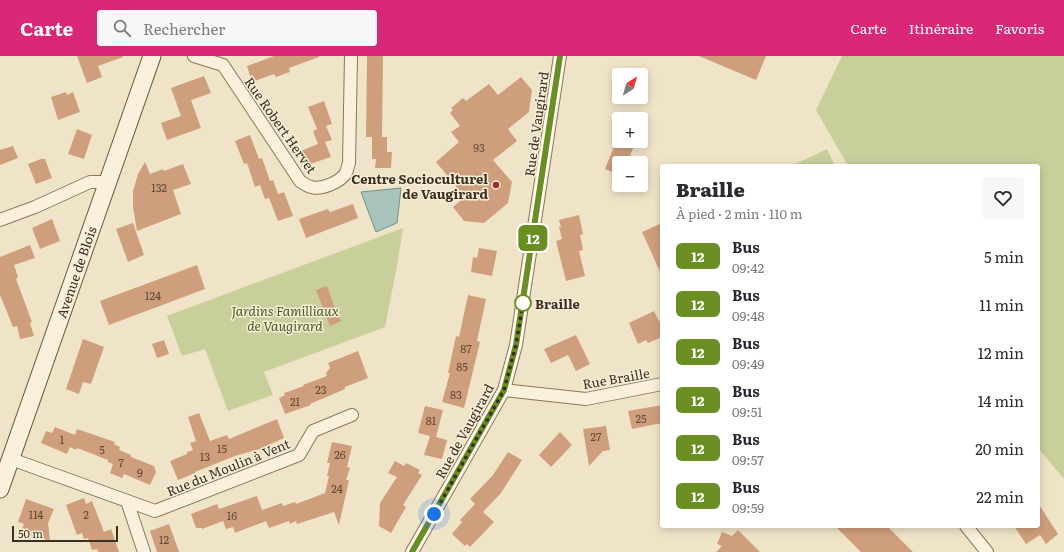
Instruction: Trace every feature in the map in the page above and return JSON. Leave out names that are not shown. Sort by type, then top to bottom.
[{"type":"main road","name":"Avenue de Blois","points":[[0,489],[152,56]]},
{"type":"street","name":"Rue Robert Hervet","points":[[194,56],[226,60],[300,181],[306,185],[317,188],[335,183],[346,173],[349,163],[351,56]]},
{"type":"street","name":"Rue de Vaugirard","points":[[412,552],[504,390],[516,345],[560,56]]},
{"type":"street","points":[[0,220],[35,207],[90,182],[107,182]]},
{"type":"street","name":"Rue Braille","points":[[504,390],[586,399],[660,384]]},
{"type":"street","name":"Rue du Moulin à Vent","points":[[11,459],[155,511],[299,455],[313,431],[352,415]]},
{"type":"street","points":[[127,501],[144,552]]},
{"type":"street","points":[[968,528],[987,552]]},
{"type":"green space","points":[[842,56],[1064,56],[1064,479],[1040,450],[1040,164],[847,164],[816,110]]},
{"type":"green space","points":[[827,149],[834,164],[795,164]]},
{"type":"green space","name":"Jardins Familliaux de Vaugirard","points":[[403,228],[385,327],[264,372],[273,395],[228,411],[205,349],[182,356],[167,316]]},
{"type":"water","points":[[401,188],[397,223],[376,232],[361,192]]},
{"type":"building","points":[[77,56],[123,57],[98,66],[102,77],[87,83]]},
{"type":"building","points":[[274,56],[319,57],[289,68],[290,72],[276,77],[274,74],[252,82],[247,66]]},
{"type":"building","points":[[367,56],[383,56],[382,137],[387,137],[387,152],[392,152],[391,168],[375,168],[376,159],[372,159],[372,137],[366,137]]},
{"type":"building","points":[[699,56],[766,56],[756,80]]},
{"type":"building","points":[[204,76],[211,93],[191,100],[201,128],[167,140],[161,123],[181,116],[171,88]]},
{"type":"building","points":[[521,77],[532,90],[529,112],[508,129],[517,141],[493,160],[512,182],[508,203],[484,223],[464,221],[453,207],[465,197],[436,162],[459,142],[451,132],[460,126],[450,113],[453,110],[451,108],[463,98],[466,101],[489,84],[498,95]]},
{"type":"building","points":[[66,92],[67,95],[73,92],[80,112],[58,120],[51,97]]},
{"type":"building","points":[[324,101],[332,124],[326,126],[332,140],[325,142],[331,157],[307,165],[301,151],[318,144],[313,131],[317,129],[308,107]]},
{"type":"building","points":[[77,129],[92,135],[84,159],[68,154]]},
{"type":"building","points":[[250,135],[259,159],[262,158],[270,181],[273,180],[278,194],[284,192],[293,216],[278,221],[269,198],[272,197],[265,199],[260,185],[255,187],[247,163],[244,164],[235,141]]},
{"type":"building","points":[[13,146],[18,158],[0,165],[0,150]]},
{"type":"building","points":[[613,148],[633,148],[630,156],[612,156],[612,172],[605,169]]},
{"type":"building","points":[[45,159],[52,178],[36,184],[28,164]]},
{"type":"building","points":[[145,162],[150,174],[183,164],[191,184],[173,190],[181,214],[137,231],[133,207],[133,191],[138,174]]},
{"type":"building","points":[[353,204],[358,218],[306,238],[299,219],[328,209],[330,212]]},
{"type":"building","points":[[579,215],[583,234],[580,235],[583,250],[579,251],[585,276],[566,281],[556,241],[562,239],[559,220]]},
{"type":"building","points":[[52,219],[60,241],[40,249],[32,228]]},
{"type":"building","points":[[133,223],[144,255],[128,262],[116,229]]},
{"type":"building","points":[[660,224],[660,272],[642,232]]},
{"type":"building","points":[[30,245],[35,258],[14,265],[18,277],[16,279],[32,322],[30,323],[34,336],[20,339],[17,326],[13,327],[0,295],[0,257]]},
{"type":"building","points":[[479,248],[497,251],[492,276],[471,272],[473,257],[477,258]]},
{"type":"building","points":[[197,265],[205,289],[109,325],[100,301]]},
{"type":"building","points":[[327,286],[341,321],[330,326],[316,290]]},
{"type":"building","points":[[468,295],[486,299],[477,341],[480,342],[464,408],[442,402],[450,373],[448,373],[456,336],[459,337]]},
{"type":"building","points":[[654,311],[660,323],[660,338],[648,343],[646,340],[638,344],[629,323]]},
{"type":"building","points":[[576,335],[590,364],[576,371],[568,355],[551,363],[544,349]]},
{"type":"building","points":[[83,339],[104,347],[91,384],[83,382],[79,394],[66,389]]},
{"type":"building","points":[[164,340],[169,354],[157,358],[152,344]]},
{"type":"building","points":[[358,351],[368,378],[345,387],[345,389],[310,404],[311,405],[285,414],[279,398],[285,395],[284,393],[327,376],[326,373],[330,368],[328,363]]},
{"type":"building","points":[[660,405],[660,423],[632,429],[628,411]]},
{"type":"building","points":[[425,406],[443,410],[436,437],[447,440],[442,459],[424,455],[430,436],[418,433]]},
{"type":"building","points":[[199,413],[210,441],[227,435],[229,439],[277,419],[284,438],[260,449],[235,456],[178,480],[170,461],[193,450],[190,443],[196,441],[188,417]]},
{"type":"building","points":[[606,426],[610,450],[603,451],[589,466],[583,429]]},
{"type":"building","points":[[55,427],[75,435],[77,429],[115,442],[114,444],[120,447],[119,450],[131,455],[131,457],[154,466],[156,472],[150,485],[124,474],[122,478],[110,473],[113,464],[108,462],[108,460],[90,453],[70,447],[67,454],[41,443],[46,431],[52,433]]},
{"type":"building","points":[[560,432],[572,445],[551,467],[539,455]]},
{"type":"building","points":[[332,442],[352,446],[347,467],[350,468],[346,480],[349,480],[339,525],[334,512],[297,524],[296,521],[290,524],[289,521],[269,528],[266,521],[235,533],[233,527],[226,529],[223,521],[202,529],[196,528],[191,514],[217,504],[219,509],[257,496],[262,510],[282,503],[283,506],[295,502],[296,504],[325,493],[330,463],[327,463]]},
{"type":"building","points":[[508,452],[522,460],[501,493],[483,512],[494,522],[470,547],[467,544],[465,546],[452,534],[462,522],[460,520],[475,504],[470,499],[493,475]]},
{"type":"building","points":[[395,461],[404,466],[406,463],[420,470],[418,473],[422,475],[403,505],[406,507],[391,533],[379,526],[380,503],[397,477],[388,473]]},
{"type":"building","points":[[84,498],[86,504],[92,501],[104,532],[111,529],[119,552],[98,552],[97,549],[92,550],[88,538],[84,539],[82,533],[77,535],[66,505]]},
{"type":"building","points":[[26,499],[54,509],[48,523],[50,541],[21,531],[24,524],[18,522]]},
{"type":"building","points":[[1040,506],[1058,534],[1046,544],[1040,535],[1026,544],[1015,528],[1040,528]]},
{"type":"building","points":[[169,524],[179,552],[157,552],[150,531]]},
{"type":"building","points":[[837,528],[889,528],[913,552],[861,552]]},
{"type":"building","points":[[738,530],[760,552],[716,552],[722,546],[717,544],[722,532],[732,536]]},
{"type":"bus line","name":"12","points":[[412,552],[504,390],[516,345],[535,230],[560,56]]},
{"type":"place","name":"Centre Socioculturel de Vaugirard","points":[[496,185]]},
{"type":"place","name":"Braille","points":[[523,303]]},
{"type":"route","points":[[434,514],[504,390],[516,345],[523,303]]}]
